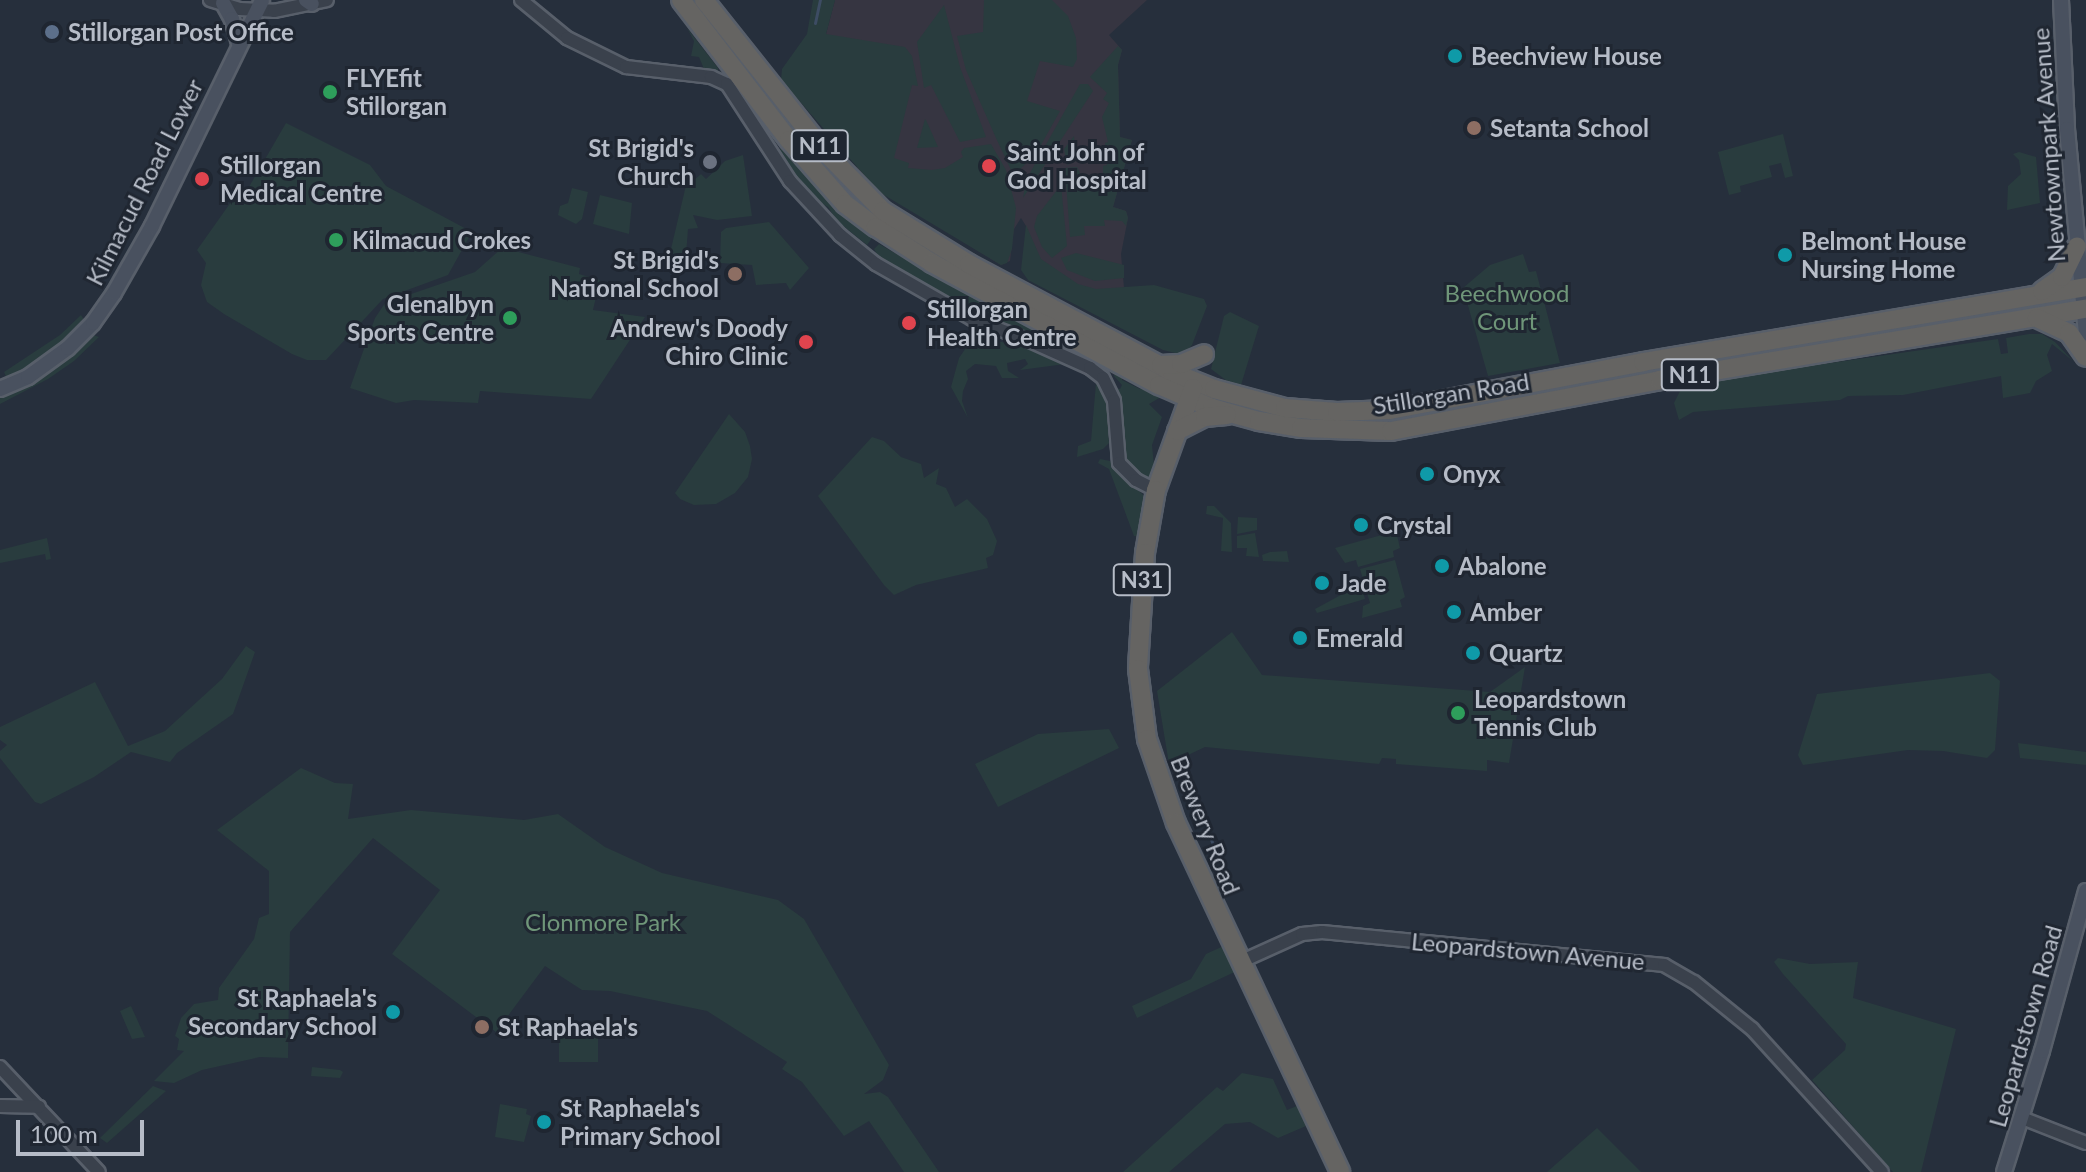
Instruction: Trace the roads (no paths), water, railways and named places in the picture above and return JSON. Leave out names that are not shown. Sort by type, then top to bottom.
[{"type":"highway","name":"Stillorgan Road","points":[[681,0],[789,140],[832,191],[861,217],[932,263],[1155,383],[1285,408],[1337,412],[1390,410],[1927,312],[2083,287]]},
{"type":"highway","name":"Stillorgan Road","points":[[704,0],[824,151],[880,210],[969,264],[1155,363],[1231,414],[1301,428],[1391,431],[1660,380],[2084,309]]},
{"type":"highway","name":"N11","points":[[2032,295],[2062,277],[2081,253]]},
{"type":"highway","points":[[2034,318],[2069,333],[2086,357]]},
{"type":"highway","points":[[1155,363],[1181,364],[1204,354]]},
{"type":"highway","points":[[1155,383],[1168,400],[1177,431],[1205,417],[1231,414]]},
{"type":"highway","name":"Brewery Road","points":[[1192,390],[1156,490],[1145,553],[1138,669],[1147,739],[1168,805],[1340,1172]]},
{"type":"main road","name":"Newtownpark Avenue","points":[[2061,0],[2083,287]]},
{"type":"main road","points":[[217,2],[232,19],[239,43]]},
{"type":"main road","name":"Kilmacud Road Lower","points":[[0,389],[57,357],[99,315],[152,226],[259,5]]},
{"type":"main road","points":[[2083,287],[2086,333]]},
{"type":"main road","name":"Leopardstown Road","points":[[2004,1172],[2086,891]]},
{"type":"street","points":[[521,0],[567,38],[626,67],[711,77],[735,93],[790,181],[840,235],[876,264],[972,319],[1090,368],[1103,378],[1114,401],[1119,463],[1136,480],[1156,490]]},
{"type":"street","points":[[217,2],[259,5],[274,11],[315,1]]},
{"type":"street","name":"Leopardstown Avenue","points":[[1240,962],[1302,934],[1322,932],[1664,965],[1694,982],[1752,1029],[1882,1172]]},
{"type":"street","points":[[0,1067],[99,1172]]},
{"type":"street","points":[[1,1088],[10,1078]]},
{"type":"street","points":[[0,1106],[39,1107]]},
{"type":"street","points":[[2022,1118],[2086,1143]]},
{"type":"waterway","points":[[815,23],[820,0]]},
{"type":"waterway","points":[[1186,777],[1214,847]]},
{"type":"place","name":"Stillorgan Post Office","points":[[52,32]]},
{"type":"place","name":"Beechview House","points":[[1455,56]]},
{"type":"place","name":"FLYEfit Stillorgan","points":[[330,92]]},
{"type":"place","name":"Setanta School","points":[[1474,128]]},
{"type":"place","name":"St Brigid's Church","points":[[710,162]]},
{"type":"place","name":"Saint John of God Hospital","points":[[989,166]]},
{"type":"place","name":"Stillorgan Medical Centre","points":[[202,179]]},
{"type":"place","name":"Kilmacud Crokes","points":[[336,240]]},
{"type":"place","name":"Belmont House Nursing Home","points":[[1785,255]]},
{"type":"place","name":"St Brigid's National School","points":[[735,274]]},
{"type":"place","name":"Glenalbyn Sports Centre","points":[[510,318]]},
{"type":"place","name":"Stillorgan Health Centre","points":[[909,323]]},
{"type":"place","name":"Andrew's Doody Chiro Clinic","points":[[806,342]]},
{"type":"place","name":"Onyx","points":[[1427,474]]},
{"type":"place","name":"Crystal","points":[[1361,525]]},
{"type":"place","name":"Abalone","points":[[1442,566]]},
{"type":"place","name":"Jade","points":[[1322,583]]},
{"type":"place","name":"Amber","points":[[1454,612]]},
{"type":"place","name":"Emerald","points":[[1300,638]]},
{"type":"place","name":"Quartz","points":[[1473,653]]},
{"type":"place","name":"Leopardstown Tennis Club","points":[[1458,713]]},
{"type":"place","name":"St Raphaela's Secondary School","points":[[393,1012]]},
{"type":"place","name":"St Raphaela's","points":[[482,1027]]},
{"type":"place","name":"St Raphaela's Primary School","points":[[544,1122]]},
{"type":"park label","name":"Beechwood Court","points":[[1507,307]]},
{"type":"park label","name":"Clonmore Park","points":[[603,922]]}]
